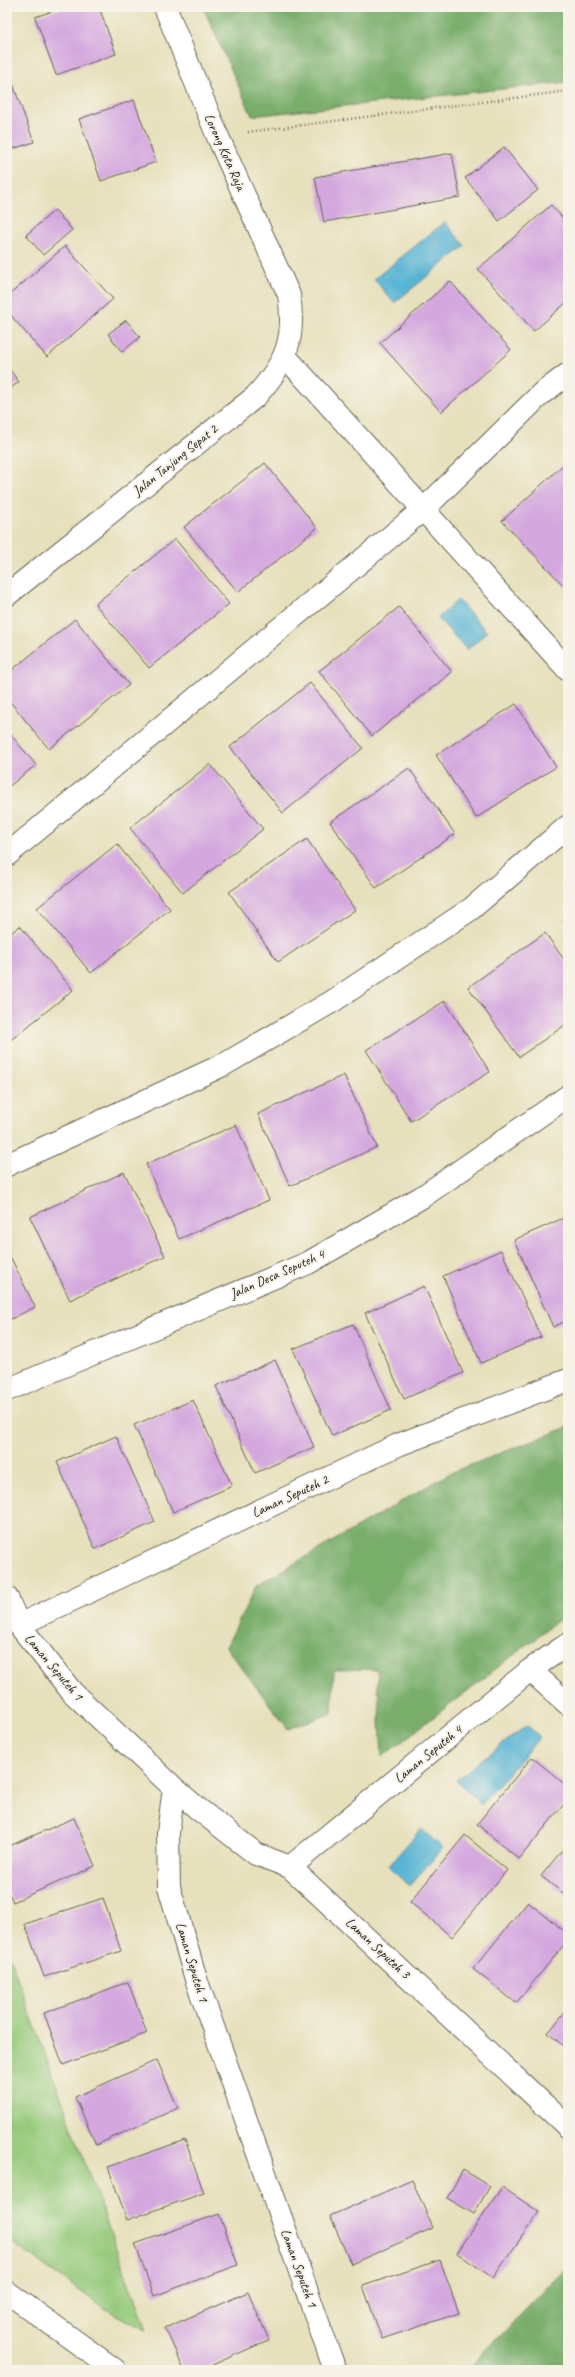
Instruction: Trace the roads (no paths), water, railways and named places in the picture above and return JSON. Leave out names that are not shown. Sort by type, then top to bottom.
[{"type":"street","name":"Lorong Kota Raja","points":[[165,7],[218,136],[289,295]]},
{"type":"street","name":"Jalan Tanjung Sepat 2","points":[[7,595],[255,397],[273,378],[285,356],[292,336],[293,318],[289,295]]},
{"type":"street","points":[[285,356],[345,425],[425,508],[568,670]]},
{"type":"street","points":[[7,855],[425,508],[541,394],[568,374]]},
{"type":"street","points":[[7,1164],[225,1064],[333,1001],[471,909],[568,826]]},
{"type":"street","name":"Jalan Desa Seputeh 4","points":[[7,1390],[308,1263],[422,1197],[568,1096]]},
{"type":"street","name":"Laman Seputeh 2","points":[[19,1625],[398,1445],[568,1380]]},
{"type":"street","name":"Laman Seputeh 1","points":[[7,1598],[19,1625],[72,1692],[174,1788],[168,1833],[169,1887],[196,1979],[335,2370]]},
{"type":"street","name":"Laman Seputeh 4","points":[[290,1867],[530,1670],[568,1644]]},
{"type":"street","points":[[530,1670],[568,1704]]},
{"type":"street","name":"Laman Seputeh 3","points":[[174,1788],[256,1854],[290,1867],[568,2126]]},
{"type":"street","points":[[7,2292],[115,2370]]},
{"type":"water","points":[[445,222],[465,246],[394,303],[374,279]]},
{"type":"water","points":[[458,600],[487,632],[467,650],[438,618]]},
{"type":"water","points":[[527,1725],[540,1737],[481,1805],[456,1780]]},
{"type":"water","points":[[421,1829],[443,1848],[409,1886],[388,1866]]}]
